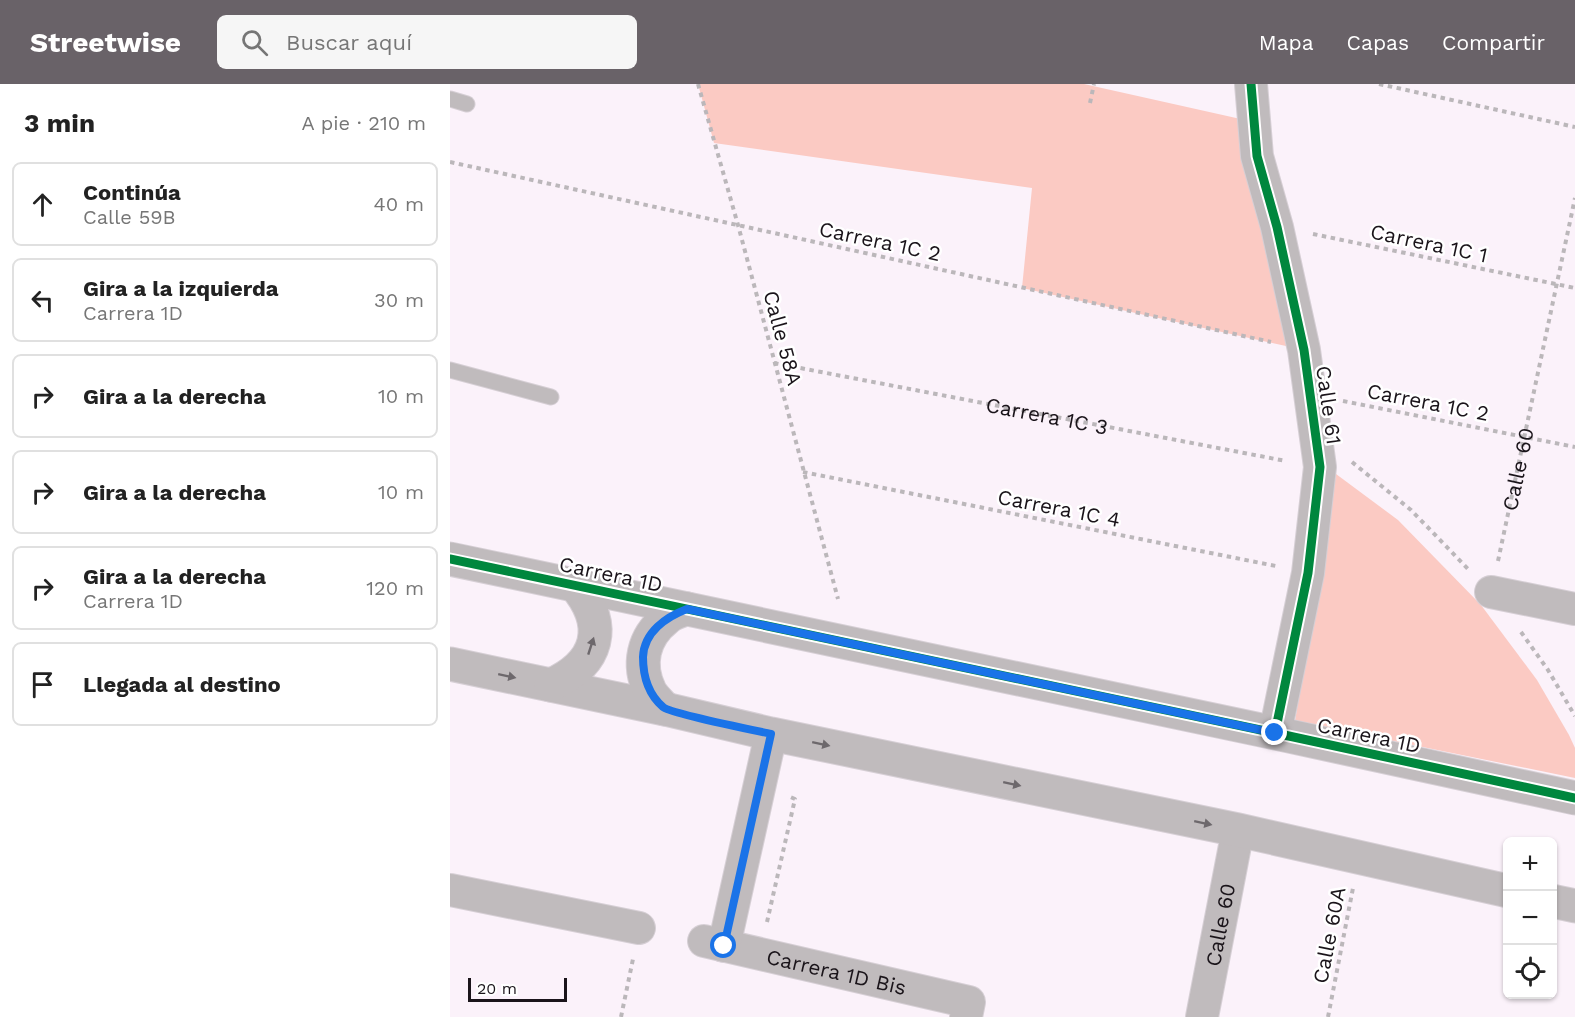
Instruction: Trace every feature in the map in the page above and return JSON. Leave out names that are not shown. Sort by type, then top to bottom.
[{"type":"street","name":"Calle 61","points":[[1251,84],[1257,156],[1304,350],[1320,467],[1308,573],[1275,733]]},
{"type":"street","name":"Carrera 1D","points":[[450,559],[1575,798]]},
{"type":"street","points":[[551,685],[570,676],[585,662],[594,643],[595,621],[589,601],[575,585]]},
{"type":"street","points":[[1491,592],[1575,609]]},
{"type":"street","points":[[665,709],[651,693],[643,673],[644,652],[652,632],[667,617],[687,609]]},
{"type":"street","points":[[450,664],[665,709],[771,734],[1238,830],[1503,890]]},
{"type":"street","name":"Carrera 1D Bis","points":[[771,734],[714,944],[967,1010]]},
{"type":"street","name":"Calle 60","points":[[1202,1017],[1238,830]]},
{"type":"street","points":[[450,890],[639,928]]},
{"type":"street","points":[[1557,902],[1575,906]]},
{"type":"lane","points":[[450,99],[467,104]]},
{"type":"lane","points":[[450,370],[551,397]]},
{"type":"path","points":[[1090,103],[1094,84]]},
{"type":"path","points":[[1379,84],[1575,127]]},
{"type":"path","points":[[1491,592],[1548,670],[1575,716]]},
{"type":"path","points":[[621,1017],[639,928]]},
{"type":"shaded area","points":[[698,84],[1084,84],[1254,122],[1304,350],[1022,288],[1032,188],[714,143]]},
{"type":"shaded area","points":[[1336,474],[1398,520],[1481,605],[1537,680],[1569,735],[1575,748],[1575,778],[1295,721]]},
{"type":"cycle path","points":[[1251,84],[1257,156],[1277,227],[1304,350],[1320,467],[1308,573],[1275,733]]},
{"type":"cycle path","points":[[450,559],[1575,798]]},
{"type":"route","points":[[724,946],[771,734],[665,709],[651,693],[643,673],[644,652],[652,632],[667,617],[687,609],[1275,733]]}]
